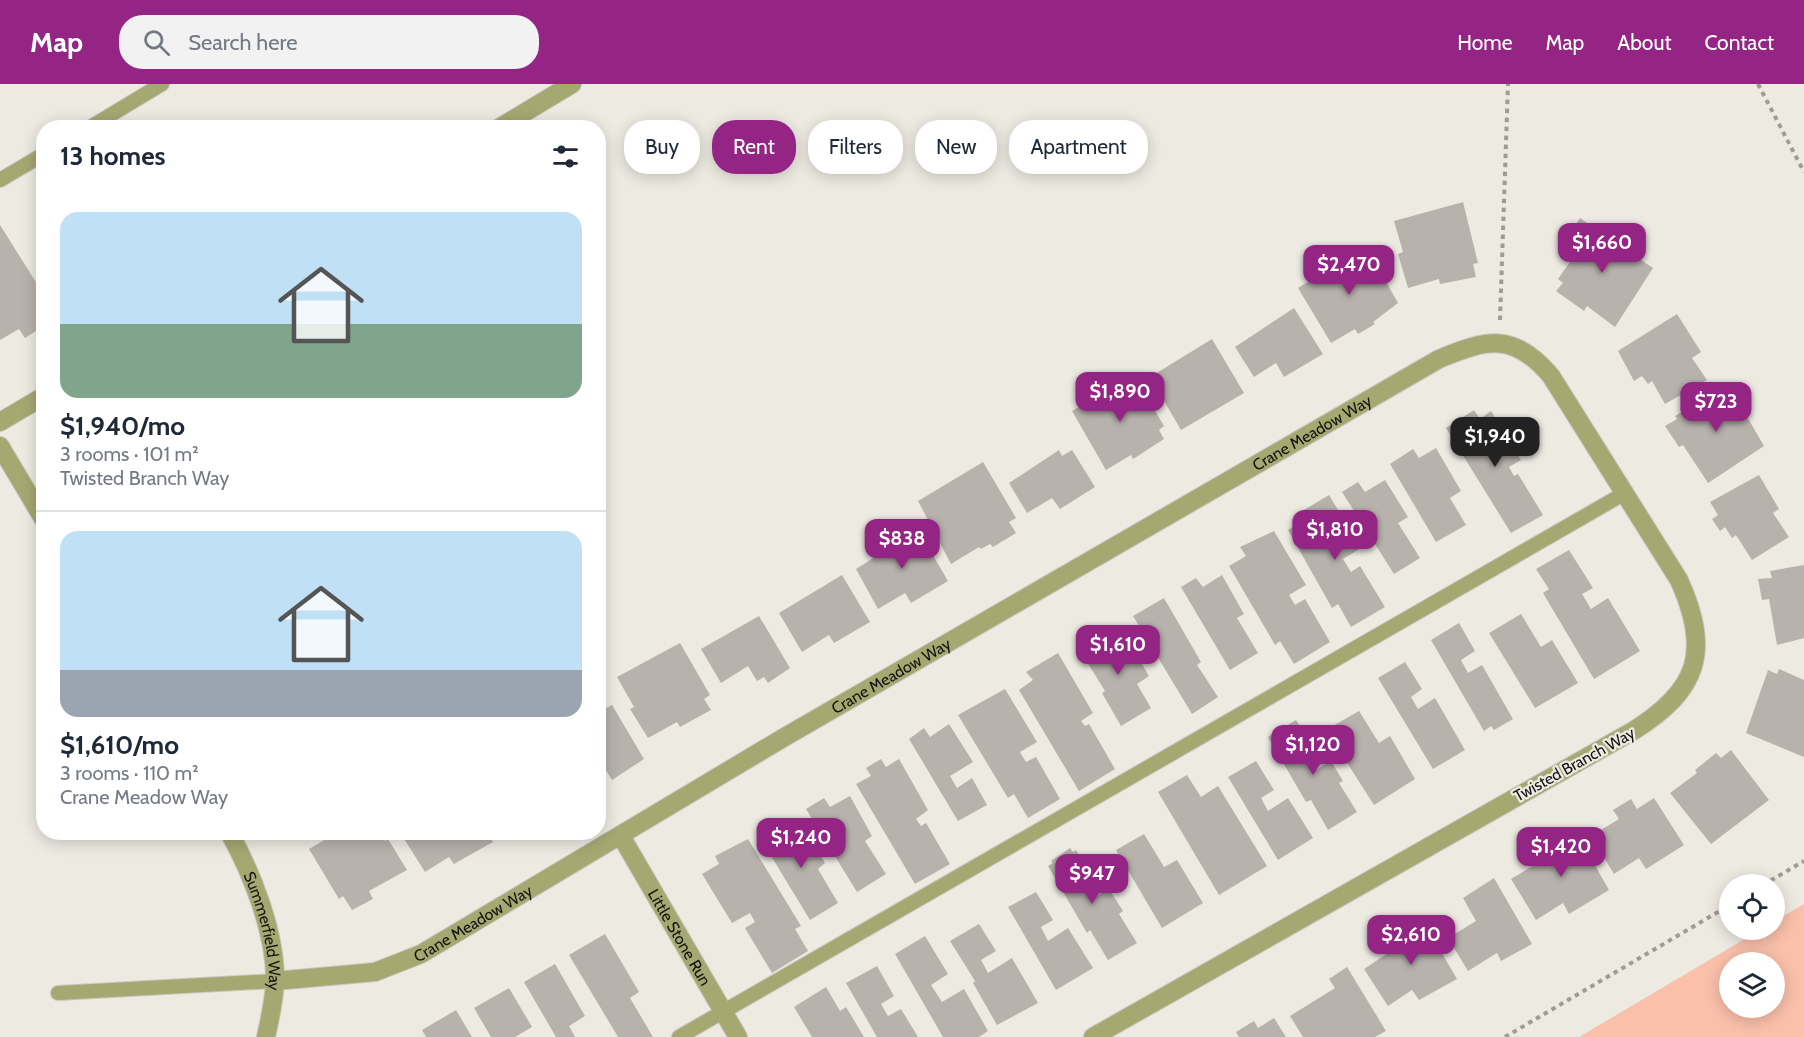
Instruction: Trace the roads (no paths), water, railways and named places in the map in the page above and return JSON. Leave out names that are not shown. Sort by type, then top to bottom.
[{"type":"street","points":[[512,120],[572,84]]},
{"type":"street","name":"Twisted Branch Way","points":[[1093,1037],[1633,731],[1670,705],[1688,681],[1697,647],[1691,607],[1679,580],[1551,376],[1517,346],[1500,342]]},
{"type":"street","name":"Crane Meadow Way","points":[[275,981],[344,977],[375,972],[421,954],[793,732],[1439,359],[1474,345],[1500,342]]},
{"type":"street","points":[[0,422],[36,401]]},
{"type":"street","points":[[0,446],[36,507]]},
{"type":"street","name":"Little Stone Run","points":[[621,836],[738,1037]]},
{"type":"street","name":"Summerfield Way","points":[[233,840],[257,892],[269,940],[275,981],[266,1037]]},
{"type":"lane","points":[[101,120],[162,84]]},
{"type":"lane","points":[[0,180],[36,159]]},
{"type":"lane","points":[[680,1037],[1625,493]]},
{"type":"lane","points":[[58,993],[275,981]]}]
